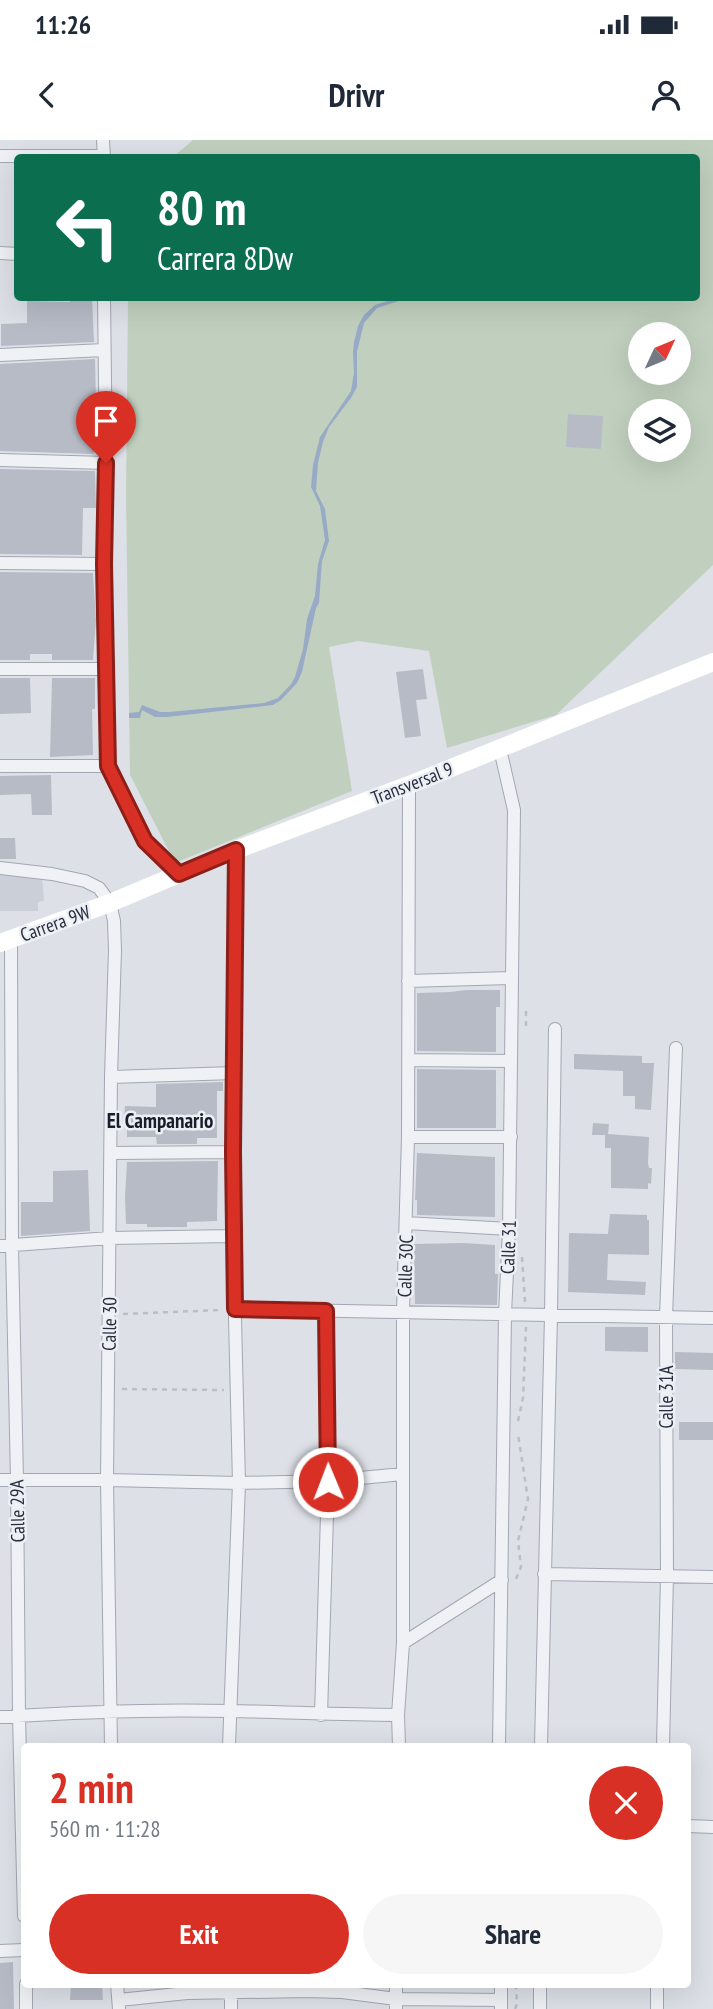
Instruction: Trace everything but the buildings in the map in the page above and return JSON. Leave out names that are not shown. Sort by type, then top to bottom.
[{"type":"main road","name":"Transversal 9","points":[[110,903],[236,850],[500,749],[713,662]]},
{"type":"main road","name":"Carrera 9W","points":[[5,941],[110,903]]},
{"type":"street","points":[[104,301],[104,564],[108,766],[145,841],[179,874]]},
{"type":"street","points":[[0,355],[104,350]]},
{"type":"street","points":[[0,460],[106,463]]},
{"type":"street","points":[[0,563],[104,564]]},
{"type":"street","points":[[0,669],[107,669]]},
{"type":"street","name":"Calle 31","points":[[499,1743],[511,1137],[514,810],[500,749]]},
{"type":"street","points":[[0,766],[108,766]]},
{"type":"street","name":"Calle 30C","points":[[399,1743],[403,1643],[403,1312],[408,1137],[408,785]]},
{"type":"street","points":[[229,1743],[239,1483],[233,1236],[236,850]]},
{"type":"street","points":[[0,868],[85,881],[99,888],[110,903]]},
{"type":"street","name":"Calle 30","points":[[110,903],[115,950],[107,1480],[111,1743]]},
{"type":"street","name":"Calle 29A","points":[[5,941],[6,1246],[17,1480],[21,1796]]},
{"type":"street","points":[[408,981],[512,978]]},
{"type":"street","points":[[541,1743],[555,1029]]},
{"type":"street","name":"Calle 31A","points":[[663,1743],[667,1576],[666,1317],[676,1048]]},
{"type":"street","points":[[408,1060],[511,1061]]},
{"type":"street","points":[[111,1077],[234,1073]]},
{"type":"street","points":[[408,1137],[511,1137]]},
{"type":"street","points":[[112,1153],[233,1152]]},
{"type":"street","points":[[406,1223],[509,1229]]},
{"type":"street","points":[[6,1246],[110,1238],[233,1236]]},
{"type":"street","points":[[235,1309],[713,1318]]},
{"type":"street","points":[[321,1715],[328,1482],[326,1311]]},
{"type":"street","points":[[0,1480],[328,1482],[403,1474]]},
{"type":"street","points":[[544,1574],[713,1577]]},
{"type":"street","points":[[403,1643],[502,1580]]},
{"type":"street","points":[[0,1717],[111,1712],[230,1711],[398,1715]]},
{"type":"street","points":[[691,1826],[713,1827]]},
{"type":"street","points":[[0,1951],[21,1950]]},
{"type":"street","points":[[26,1988],[26,2009]]},
{"type":"street","points":[[119,2005],[228,1988],[315,1988],[396,2004],[501,2005]]},
{"type":"street","points":[[228,1988],[231,2009]]},
{"type":"street","points":[[540,1988],[540,2009]]},
{"type":"street","points":[[657,1988],[657,2009]]},
{"type":"path","points":[[109,1314],[235,1309]]},
{"type":"path","points":[[109,1389],[235,1390]]},
{"type":"path","points":[[515,2009],[516,1988]]},
{"type":"shaded area","points":[[0,874],[42,876],[44,901],[38,902],[38,911],[0,911]]},
{"type":"green space","points":[[193,140],[713,140],[713,565],[556,715],[447,748],[429,651],[358,641],[329,647],[352,791],[175,863],[130,775],[126,496],[128,301],[700,301],[700,154],[177,154]]},
{"type":"water","points":[[399,301],[377,308],[364,323],[357,352],[357,387],[329,427],[323,442],[316,491],[325,509],[329,541],[322,561],[319,603],[297,683],[273,705],[167,717],[155,717],[142,710],[140,718],[129,718],[129,713],[139,712],[142,705],[160,712],[169,712],[264,703],[278,698],[291,684],[303,649],[307,619],[315,596],[318,564],[325,540],[320,506],[311,487],[313,465],[320,437],[351,391],[354,342],[358,326],[364,315],[375,305]]},
{"type":"district","name":"El Campanario","points":[[160,1120]]},
{"type":"route","points":[[106,463],[104,564],[108,766],[145,841],[179,874],[236,850],[233,1152],[235,1309],[326,1311],[328,1482]]}]
